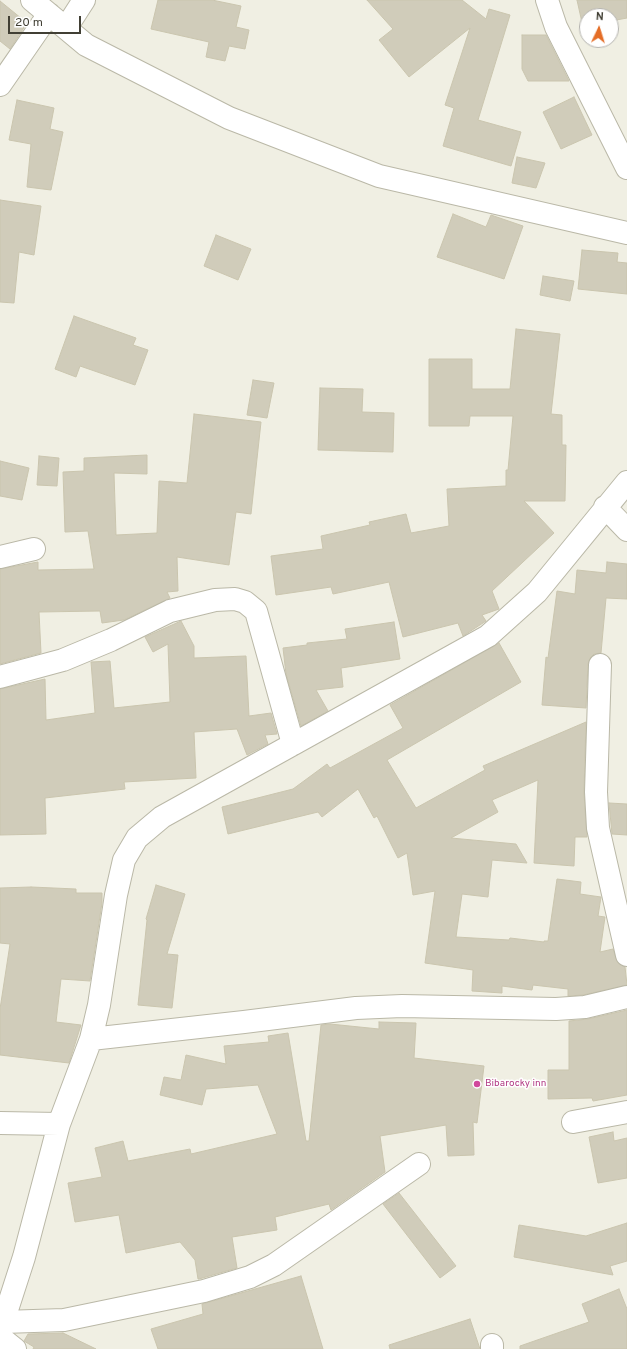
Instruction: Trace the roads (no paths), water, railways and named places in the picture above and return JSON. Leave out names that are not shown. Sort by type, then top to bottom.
[{"type":"street","points":[[32,0],[86,45],[229,118],[378,176],[627,233]]},
{"type":"street","points":[[66,28],[84,0]]},
{"type":"street","points":[[547,0],[556,27],[627,168]]},
{"type":"street","points":[[0,85],[49,14]]},
{"type":"street","points":[[1,1328],[24,1257],[59,1124],[91,1039],[100,1005],[116,895],[124,860],[137,838],[162,817],[488,636],[537,592],[627,482]]},
{"type":"street","points":[[605,507],[627,530]]},
{"type":"street","points":[[0,557],[34,549]]},
{"type":"street","points":[[0,677],[63,660],[111,640],[170,610],[215,600],[234,599],[245,602],[256,611],[293,744]]},
{"type":"street","points":[[600,665],[596,792],[598,828],[627,956]]},
{"type":"street","points":[[91,1039],[356,1008],[402,1006],[585,1007],[627,997]]},
{"type":"street","points":[[572,1122],[627,1112]]},
{"type":"street","points":[[0,1123],[59,1124]]},
{"type":"street","points":[[1,1328],[64,1320],[204,1291],[250,1277],[274,1265],[419,1164]]},
{"type":"street","points":[[1,1328],[15,1349]]},
{"type":"place","name":"Bibarocky inn","points":[[477,1084]]}]
